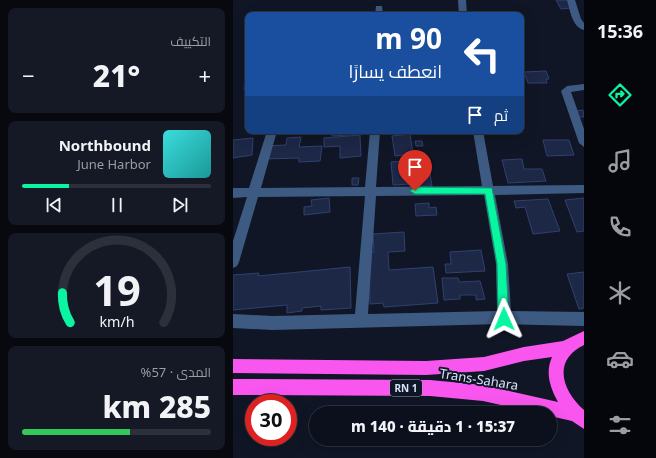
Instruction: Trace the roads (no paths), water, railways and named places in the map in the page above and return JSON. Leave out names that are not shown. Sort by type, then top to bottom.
[{"type":"highway","name":"Trans-Sahara","points":[[233,366],[426,368],[484,364],[525,354],[564,348],[572,342],[584,338]]},
{"type":"highway","points":[[564,348],[557,362],[556,377],[560,393],[569,408],[580,417]]},
{"type":"highway","name":"Trans-Sahara","points":[[233,387],[430,388],[483,393],[580,417]]},
{"type":"street","points":[[462,0],[463,12]]},
{"type":"street","points":[[571,0],[577,20],[584,28]]},
{"type":"street","points":[[584,87],[570,88],[566,92],[584,142]]},
{"type":"street","points":[[233,262],[271,134]]},
{"type":"street","points":[[361,321],[375,134]]},
{"type":"street","points":[[480,134],[502,264],[504,319]]},
{"type":"street","points":[[233,193],[584,189]]},
{"type":"street","points":[[233,321],[273,323],[504,319],[533,317],[584,319]]}]
